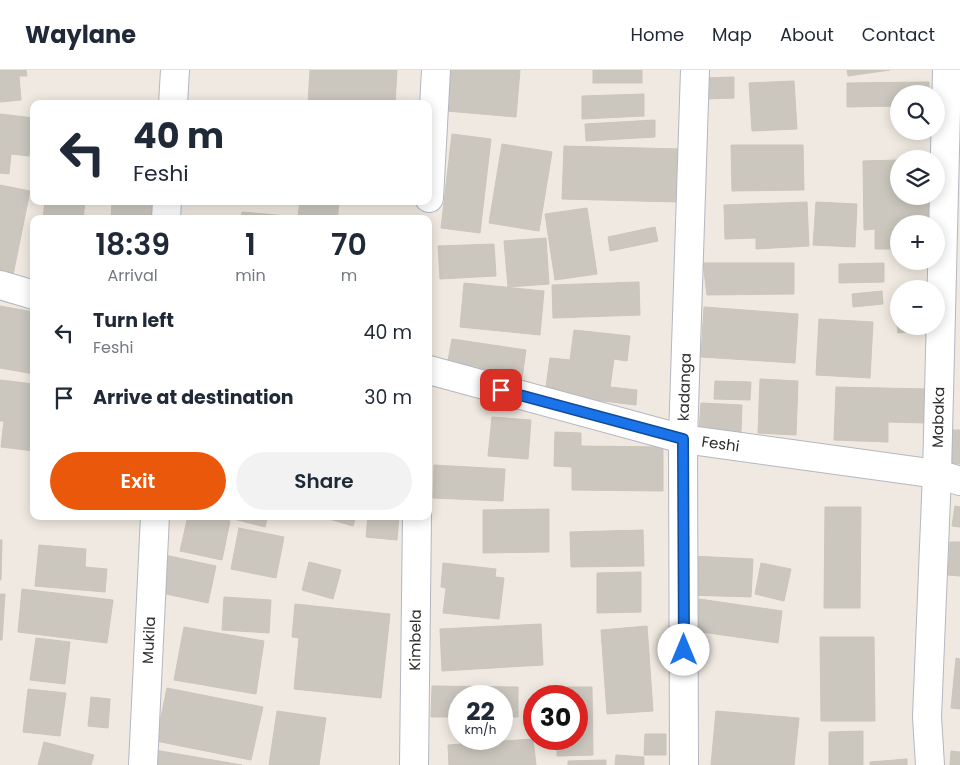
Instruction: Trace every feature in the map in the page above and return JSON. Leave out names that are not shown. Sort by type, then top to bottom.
[{"type":"street","points":[[173,100],[175,70]]},
{"type":"street","points":[[432,144],[436,70]]},
{"type":"street","name":"kadanga","points":[[684,765],[683,439],[695,70]]},
{"type":"street","name":"Mabaka","points":[[930,765],[927,717],[949,477],[947,70]]},
{"type":"street","points":[[0,285],[30,294]]},
{"type":"street","name":"Feshi","points":[[432,371],[683,439],[949,477]]},
{"type":"street","name":"Mukila","points":[[143,765],[155,520]]},
{"type":"street","name":"Kimbela","points":[[414,765],[417,520]]},
{"type":"building","points":[[0,70],[26,70],[27,76],[19,76],[21,100],[0,102]]},
{"type":"building","points":[[310,70],[397,70],[395,100],[308,100]]},
{"type":"building","points":[[450,70],[520,70],[516,117],[446,111]]},
{"type":"building","points":[[593,70],[642,70],[642,83],[593,83]]},
{"type":"building","points":[[847,70],[890,70],[848,76]]},
{"type":"building","points":[[734,77],[734,98],[705,99],[704,78]]},
{"type":"building","points":[[794,81],[797,129],[752,131],[749,83]]},
{"type":"building","points":[[929,82],[929,85],[890,85],[890,106],[847,107],[847,83]]},
{"type":"building","points":[[644,94],[644,116],[582,119],[582,96]]},
{"type":"building","points":[[0,114],[30,118],[29,156],[11,154],[9,174],[0,173]]},
{"type":"building","points":[[655,120],[655,137],[586,141],[585,124]]},
{"type":"building","points":[[452,134],[491,139],[480,233],[441,228]]},
{"type":"building","points":[[502,144],[552,152],[539,231],[489,223]]},
{"type":"building","points":[[731,145],[803,145],[804,190],[732,191]]},
{"type":"building","points":[[564,146],[680,149],[678,202],[562,199]]},
{"type":"building","points":[[890,160],[890,205],[935,205],[935,215],[890,215],[890,249],[875,249],[875,229],[864,230],[863,161]]},
{"type":"building","points":[[0,185],[30,191],[13,275],[0,272]]},
{"type":"building","points":[[807,202],[809,246],[756,249],[756,238],[725,239],[724,205]]},
{"type":"building","points":[[816,202],[857,204],[855,247],[813,245]]},
{"type":"building","points":[[45,205],[85,205],[83,215],[43,215]]},
{"type":"building","points":[[112,205],[156,205],[155,215],[111,215]]},
{"type":"building","points":[[300,205],[339,205],[338,215],[298,215]]},
{"type":"building","points":[[587,208],[597,274],[555,280],[545,214]]},
{"type":"building","points":[[242,212],[276,215],[242,215]]},
{"type":"building","points":[[655,227],[658,241],[610,251],[608,237]]},
{"type":"building","points":[[546,238],[549,284],[508,287],[504,241]]},
{"type":"building","points":[[494,244],[496,276],[440,279],[438,246]]},
{"type":"building","points":[[703,263],[794,263],[794,294],[707,295]]},
{"type":"building","points":[[884,263],[884,282],[839,283],[839,264]]},
{"type":"building","points":[[639,282],[640,315],[553,318],[552,285]]},
{"type":"building","points":[[464,283],[544,291],[540,335],[460,327]]},
{"type":"building","points":[[882,291],[883,304],[853,307],[852,294]]},
{"type":"building","points":[[0,306],[30,311],[30,373],[0,368]]},
{"type":"building","points":[[704,307],[798,314],[795,363],[701,357]]},
{"type":"building","points":[[819,319],[873,322],[870,378],[816,375]]},
{"type":"building","points":[[574,330],[630,336],[627,361],[614,359],[610,387],[637,390],[636,405],[545,394],[550,358],[570,360]]},
{"type":"building","points":[[452,339],[526,350],[522,378],[447,366]]},
{"type":"building","points":[[760,379],[798,381],[796,435],[758,433]]},
{"type":"building","points":[[0,380],[30,384],[30,451],[1,447],[4,421],[0,421]]},
{"type":"building","points":[[715,381],[751,382],[750,400],[714,399]]},
{"type":"building","points":[[836,387],[928,389],[927,423],[888,422],[888,442],[834,440]]},
{"type":"building","points":[[701,403],[742,405],[741,432],[699,430]]},
{"type":"building","points":[[492,417],[531,420],[528,459],[488,456]]},
{"type":"building","points":[[948,430],[960,430],[960,464],[946,463]]},
{"type":"building","points":[[555,432],[581,433],[581,446],[663,447],[663,491],[572,490],[572,467],[554,466]]},
{"type":"building","points":[[434,465],[505,469],[503,501],[433,498]]},
{"type":"building","points":[[955,506],[960,507],[960,527],[952,526]]},
{"type":"building","points":[[825,507],[861,507],[860,608],[824,608]]},
{"type":"building","points":[[549,509],[549,552],[483,553],[483,510]]},
{"type":"building","points":[[187,520],[230,521],[222,560],[180,551]]},
{"type":"building","points":[[238,520],[267,520],[265,527]]},
{"type":"building","points":[[333,520],[355,520],[353,526]]},
{"type":"building","points":[[368,520],[399,520],[397,540],[366,537]]},
{"type":"building","points":[[239,528],[284,537],[276,578],[231,569]]},
{"type":"building","points":[[643,530],[644,566],[571,567],[570,532]]},
{"type":"building","points":[[0,540],[2,540],[1,580],[0,580]]},
{"type":"building","points":[[950,542],[960,542],[960,576],[948,575]]},
{"type":"building","points":[[39,545],[86,549],[85,567],[107,569],[105,592],[35,586]]},
{"type":"building","points":[[160,554],[216,566],[208,603],[152,591]]},
{"type":"building","points":[[691,556],[753,559],[751,597],[688,595]]},
{"type":"building","points":[[309,562],[341,570],[333,599],[302,590]]},
{"type":"building","points":[[443,563],[496,569],[495,577],[504,578],[499,619],[443,613],[446,588],[441,587]]},
{"type":"building","points":[[761,563],[791,569],[784,601],[755,594]]},
{"type":"building","points":[[641,572],[641,612],[597,613],[597,573]]},
{"type":"building","points":[[22,589],[113,600],[107,643],[18,632]]},
{"type":"building","points":[[0,594],[5,594],[2,640],[0,640]]},
{"type":"building","points":[[224,597],[271,600],[269,633],[222,630]]},
{"type":"building","points":[[699,599],[782,611],[778,643],[695,631]]},
{"type":"building","points":[[295,604],[390,614],[381,698],[294,689],[299,638],[292,637]]},
{"type":"building","points":[[541,624],[543,665],[442,671],[440,629]]},
{"type":"building","points":[[647,626],[653,711],[607,714],[601,630]]},
{"type":"building","points":[[184,627],[264,641],[256,694],[174,680]]},
{"type":"building","points":[[820,637],[874,637],[875,721],[821,721]]},
{"type":"building","points":[[36,638],[70,642],[65,684],[30,680]]},
{"type":"building","points":[[956,658],[960,659],[960,709],[951,708]]},
{"type":"building","points":[[432,686],[448,686],[448,717],[431,717]]},
{"type":"building","points":[[513,687],[518,687],[518,717],[513,717]]},
{"type":"building","points":[[588,687],[592,687],[593,755],[557,756],[557,750],[588,750]]},
{"type":"building","points":[[167,688],[263,707],[251,760],[156,741]]},
{"type":"building","points":[[28,689],[66,693],[60,736],[23,732]]},
{"type":"building","points":[[91,697],[110,699],[108,728],[88,726]]},
{"type":"building","points":[[277,711],[326,718],[319,765],[269,765]]},
{"type":"building","points":[[716,711],[799,718],[794,765],[711,765]]},
{"type":"building","points":[[863,731],[863,765],[829,765],[829,732]]},
{"type":"building","points":[[645,734],[666,734],[666,755],[644,755]]},
{"type":"building","points":[[513,740],[523,740],[523,750],[534,750],[536,765],[449,765],[448,750],[513,750]]},
{"type":"building","points":[[44,742],[94,755],[91,765],[38,765]]},
{"type":"building","points":[[155,750],[242,765],[152,765]]},
{"type":"building","points":[[951,751],[960,752],[960,765],[950,765]]},
{"type":"building","points":[[616,755],[644,757],[644,765],[615,765]]},
{"type":"building","points":[[907,759],[907,765],[870,765],[870,762]]},
{"type":"building","points":[[606,760],[606,765],[568,765],[568,761]]},
{"type":"route","points":[[501,390],[683,439],[684,650]]}]
